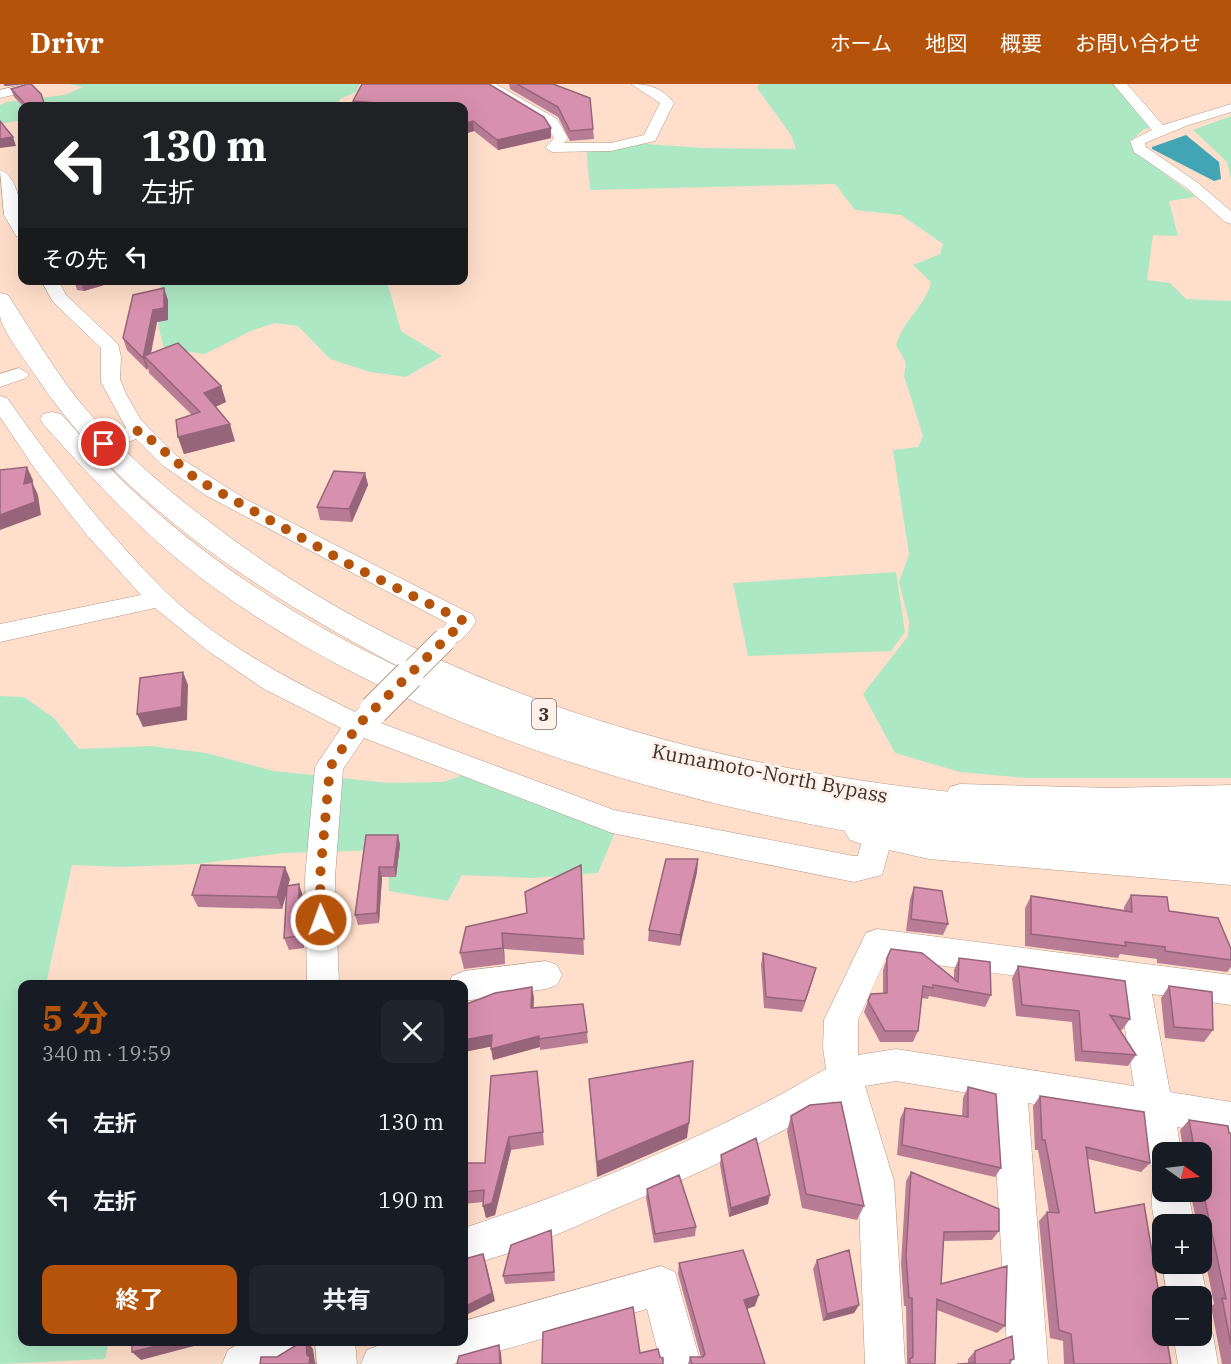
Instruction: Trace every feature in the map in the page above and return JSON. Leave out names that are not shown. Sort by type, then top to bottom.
[{"type":"highway","name":"Kumamoto-North Bypass","points":[[0,300],[53,382],[82,421],[204,535],[250,569],[383,647],[461,683],[539,713],[652,750],[850,792],[957,807],[1084,817],[1231,819]]},
{"type":"highway","name":"Kumamoto-North Bypass","points":[[0,344],[10,378],[129,501],[220,578],[263,608],[380,673],[451,705],[566,749],[669,778],[822,813],[990,835],[1090,843],[1231,847]]},
{"type":"street","points":[[486,84],[552,122],[561,138],[552,148],[611,147],[650,138],[667,103],[662,96],[638,84]]},
{"type":"street","points":[[1120,84],[1161,131]]},
{"type":"street","points":[[0,94],[21,89]]},
{"type":"street","points":[[1231,108],[1137,141],[1139,149],[1193,186],[1231,219]]},
{"type":"street","points":[[0,175],[8,182],[12,215],[18,226]]},
{"type":"street","points":[[52,285],[59,298],[109,344],[113,351],[109,382],[140,430],[196,479],[354,567],[464,621],[366,717],[330,767],[320,877],[323,980]]},
{"type":"street","points":[[0,402],[43,464],[93,528],[159,599],[217,645],[273,682],[366,717],[612,821],[854,869],[871,866],[877,836]]},
{"type":"street","points":[[104,444],[140,430]]},
{"type":"street","points":[[0,633],[159,599]]},
{"type":"street","points":[[566,749],[627,774],[696,797],[929,847],[1231,872]]},
{"type":"street","points":[[717,765],[874,787],[976,796],[1112,799],[1231,796]]},
{"type":"street","points":[[885,1364],[876,1181],[844,1076],[840,1048],[841,1020],[877,943],[1231,990]]},
{"type":"street","points":[[468,985],[546,975]]},
{"type":"street","points":[[1133,977],[1161,1142]]},
{"type":"street","points":[[468,1246],[505,1235],[609,1193],[775,1117],[844,1076],[870,1066],[896,1065],[1231,1119]]},
{"type":"street","points":[[1009,1084],[1028,1364]]},
{"type":"street","points":[[468,1340],[661,1286],[681,1364]]},
{"type":"street","points":[[242,1364],[277,1346]]},
{"type":"street","points":[[335,1346],[337,1364]]},
{"type":"street","points":[[381,1364],[445,1346]]},
{"type":"street","points":[[1195,1346],[1198,1364]]},
{"type":"green space","points":[[68,84],[360,84],[356,92],[340,99],[339,102],[18,102],[18,121],[0,124],[0,105],[6,102],[65,95],[83,87]]},
{"type":"green space","points":[[759,84],[1116,84],[1152,128],[1144,129],[1131,141],[1135,152],[1196,197],[1169,201],[1178,236],[1153,235],[1147,280],[1170,283],[1186,299],[1231,301],[1231,778],[1026,778],[960,772],[895,753],[863,694],[908,636],[909,622],[899,582],[909,554],[893,450],[918,447],[923,436],[904,376],[906,363],[896,345],[931,282],[913,265],[940,254],[943,244],[901,215],[855,210],[835,184],[590,190],[586,147],[633,143],[703,148],[796,149],[791,135],[757,88]]},
{"type":"green space","points":[[1231,116],[1231,179],[1227,162],[1193,130]]},
{"type":"green space","points":[[161,285],[388,285],[401,331],[442,356],[406,377],[370,372],[330,359],[298,326],[275,323],[253,330],[205,354],[164,348],[157,314]]},
{"type":"green space","points":[[896,572],[905,632],[891,651],[748,656],[733,583]]},
{"type":"green space","points":[[0,696],[24,697],[54,718],[79,749],[151,746],[206,753],[274,771],[390,783],[443,782],[476,771],[617,828],[598,873],[532,878],[462,875],[448,901],[389,891],[388,850],[283,853],[197,864],[121,867],[72,865],[47,980],[18,980],[18,1346],[108,1346],[105,1359],[0,1364]]},
{"type":"water","points":[[1186,135],[1219,162],[1221,179],[1214,181],[1152,149],[1152,147]]},
{"type":"building","points":[[31,84],[41,94],[44,102],[23,102],[11,89]]},
{"type":"building","points":[[362,84],[489,84],[544,117],[551,128],[497,140],[473,121],[468,123],[468,102],[353,101]]},
{"type":"building","points":[[517,84],[553,84],[590,98],[593,129],[570,131],[558,107]]},
{"type":"building","points":[[0,121],[13,137],[0,139]]},
{"type":"building","points":[[164,288],[164,308],[153,310],[143,358],[123,338],[133,295]]},
{"type":"building","points":[[178,343],[221,386],[204,393],[230,424],[178,437],[176,420],[200,412],[144,356]]},
{"type":"building","points":[[27,467],[24,484],[32,482],[35,502],[0,515],[0,470]]},
{"type":"building","points":[[334,471],[365,473],[349,509],[317,507]]},
{"type":"building","points":[[183,672],[181,707],[137,714],[140,678]]},
{"type":"building","points":[[366,835],[398,835],[394,867],[379,867],[377,913],[355,915]]},
{"type":"building","points":[[666,859],[698,859],[680,935],[649,930]]},
{"type":"building","points":[[201,865],[285,867],[277,897],[192,895]]},
{"type":"building","points":[[581,865],[584,939],[502,933],[503,948],[460,953],[466,927],[527,913],[525,892]]},
{"type":"building","points":[[299,884],[299,936],[284,938],[287,886]]},
{"type":"building","points":[[914,887],[942,891],[948,924],[911,919]]},
{"type":"building","points":[[1131,895],[1167,897],[1169,911],[1218,918],[1231,949],[1231,960],[1165,951],[1165,947],[1125,942],[1126,946],[1031,934],[1031,896],[1132,912]]},
{"type":"building","points":[[891,949],[922,953],[958,982],[959,958],[990,962],[991,995],[933,985],[933,988],[923,986],[918,1031],[885,1031],[868,1001],[871,994],[887,993],[887,958]]},
{"type":"building","points":[[763,953],[816,968],[805,1001],[766,997]]},
{"type":"building","points":[[1018,966],[1125,981],[1130,1019],[1110,1015],[1136,1055],[1082,1051],[1079,1011],[1022,1005]]},
{"type":"building","points":[[1169,986],[1212,992],[1213,1030],[1174,1027]]},
{"type":"building","points":[[532,987],[531,1008],[583,1004],[587,1032],[539,1039],[539,1036],[491,1049],[492,1035],[468,1039],[468,1003],[495,993]]},
{"type":"building","points":[[693,1061],[689,1123],[597,1162],[589,1079]]},
{"type":"building","points":[[537,1071],[543,1132],[509,1137],[492,1203],[483,1206],[484,1190],[468,1192],[468,1163],[485,1163],[491,1076]]},
{"type":"building","points":[[968,1087],[996,1094],[1001,1168],[902,1145],[905,1108],[968,1117]]},
{"type":"building","points":[[1040,1096],[1144,1112],[1150,1163],[1086,1147],[1095,1213],[1144,1204],[1152,1252],[1152,1274],[1156,1274],[1158,1286],[1152,1286],[1152,1346],[1168,1346],[1171,1364],[1074,1364],[1071,1334],[1059,1330],[1047,1212],[1059,1213],[1045,1140],[1042,1140]]},
{"type":"building","points":[[841,1102],[864,1206],[806,1194],[791,1116],[810,1105]]},
{"type":"building","points":[[1189,1120],[1228,1126],[1229,1133],[1231,1133],[1231,1345],[1222,1298],[1226,1299],[1212,1234],[1212,1214],[1208,1214],[1205,1202],[1212,1202],[1212,1142],[1193,1142]]},
{"type":"building","points":[[756,1138],[770,1195],[731,1208],[721,1155]]},
{"type":"building","points":[[911,1172],[999,1209],[999,1231],[944,1232],[941,1284],[1007,1266],[1005,1326],[937,1299],[935,1364],[910,1364],[910,1359],[913,1357],[912,1298],[909,1298],[906,1255]]},
{"type":"building","points":[[679,1175],[696,1227],[655,1234],[647,1189]]},
{"type":"building","points":[[551,1230],[554,1272],[503,1276],[511,1245]]},
{"type":"building","points":[[743,1250],[759,1295],[744,1300],[765,1364],[692,1364],[690,1357],[703,1357],[705,1354],[679,1263]]},
{"type":"building","points":[[849,1250],[859,1305],[827,1314],[817,1260]]},
{"type":"building","points":[[483,1254],[492,1293],[468,1305],[468,1258]]},
{"type":"building","points":[[633,1307],[640,1353],[658,1349],[660,1357],[663,1358],[663,1364],[542,1364],[543,1332]]},
{"type":"building","points":[[1012,1336],[1014,1359],[1010,1360],[1010,1364],[957,1364],[975,1363],[975,1351]]},
{"type":"building","points":[[499,1345],[500,1364],[457,1364],[459,1356]]},
{"type":"building","points":[[132,1346],[156,1346],[132,1352]]},
{"type":"building","points":[[295,1346],[306,1346],[307,1355],[310,1357],[309,1364],[260,1364],[261,1357],[277,1357]]},
{"type":"route","points":[[104,444],[140,430],[161,451],[196,479],[340,557],[354,567],[415,599],[464,621],[358,725],[330,767],[320,877],[321,920]]}]
